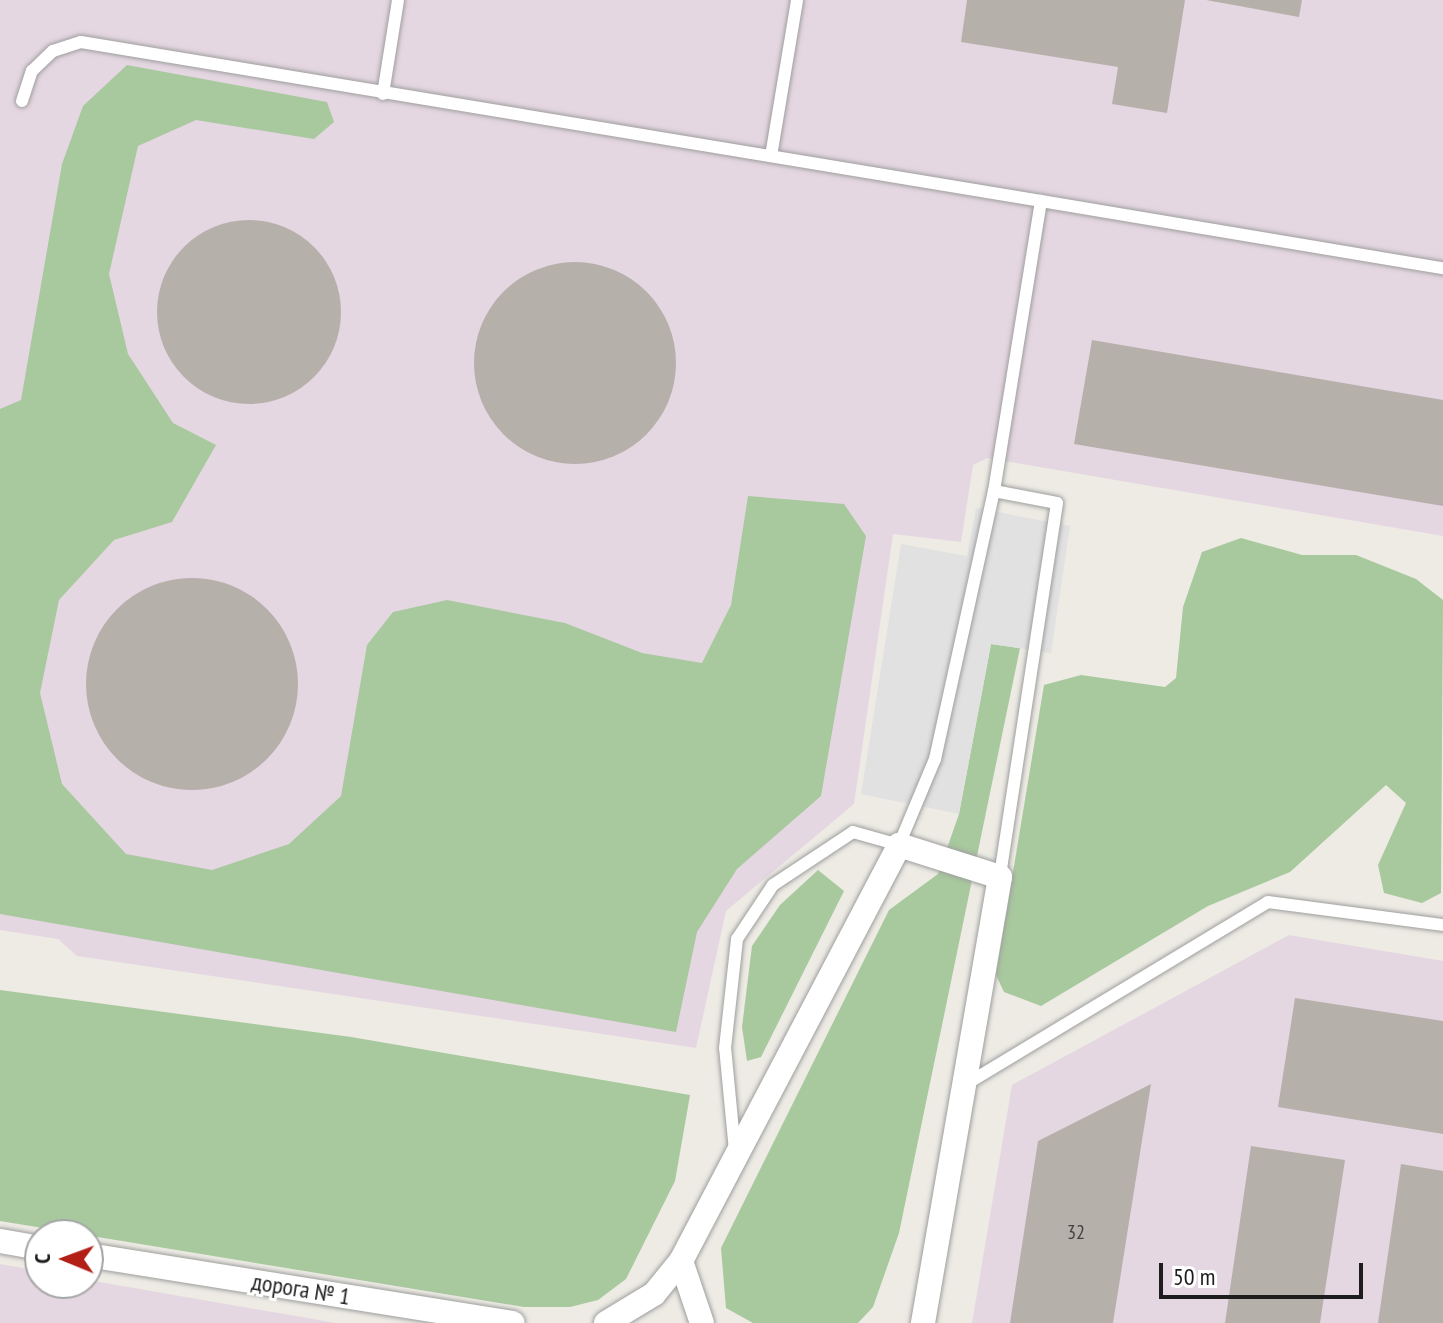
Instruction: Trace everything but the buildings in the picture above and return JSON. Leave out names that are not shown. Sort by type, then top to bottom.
[{"type":"street","points":[[606,1323],[654,1294],[681,1261],[899,845],[1000,877],[968,1083],[923,1323]]},
{"type":"street","points":[[0,1241],[24,1245]]},
{"type":"street","name":"дорога № 1","points":[[104,1258],[513,1323]]},
{"type":"street","points":[[681,1261],[702,1323]]},
{"type":"lane","points":[[383,94],[398,0]]},
{"type":"lane","points":[[771,156],[797,0]]},
{"type":"lane","points":[[22,101],[32,71],[53,51],[81,42],[1443,268]]},
{"type":"lane","points":[[736,1154],[725,1048],[737,939],[773,885],[853,832],[899,845],[935,759],[994,491],[1041,201]]},
{"type":"lane","points":[[994,491],[1057,503],[1000,877]]},
{"type":"lane","points":[[968,1083],[1268,902],[1443,925]]},
{"type":"shaded area","points":[[0,0],[1443,0],[1443,536],[987,458],[973,465],[961,542],[893,534],[854,804],[726,911],[696,1048],[77,956],[58,939],[0,930]]},
{"type":"shaded area","points":[[976,508],[1070,526],[1051,653],[991,644],[959,814],[861,794],[901,544],[967,556]]},
{"type":"shaded area","points":[[1289,935],[1443,961],[1443,1323],[972,1323],[1012,1085]]},
{"type":"shaded area","points":[[0,1264],[24,1268],[24,1299],[104,1299],[104,1283],[336,1323],[0,1323]]},
{"type":"green space","points":[[127,65],[327,102],[334,122],[314,139],[196,120],[138,146],[109,274],[128,354],[173,423],[216,445],[172,522],[114,540],[59,600],[40,693],[62,784],[126,854],[212,870],[289,844],[341,796],[367,645],[393,612],[447,600],[565,623],[642,653],[702,663],[731,605],[748,496],[844,504],[866,536],[821,796],[737,869],[697,932],[676,1032],[0,914],[0,409],[21,400],[62,164],[83,106]]},
{"type":"green space","points":[[1241,538],[1302,555],[1356,555],[1416,579],[1443,600],[1441,893],[1422,903],[1384,893],[1378,865],[1406,803],[1386,785],[1290,872],[1208,906],[1041,1006],[1004,992],[996,975],[1044,685],[1081,675],[1165,687],[1176,678],[1183,607],[1202,552]]},
{"type":"green space","points":[[991,644],[1020,648],[899,1233],[873,1307],[858,1323],[753,1323],[726,1308],[721,1248],[889,910],[938,874],[959,814]]},
{"type":"green space","points":[[818,870],[844,891],[761,1057],[747,1061],[742,1027],[752,946],[780,905]]},
{"type":"green space","points":[[0,990],[351,1037],[690,1095],[675,1181],[626,1279],[598,1300],[570,1307],[524,1307],[104,1238],[104,1219],[24,1219],[24,1225],[0,1221]]}]
